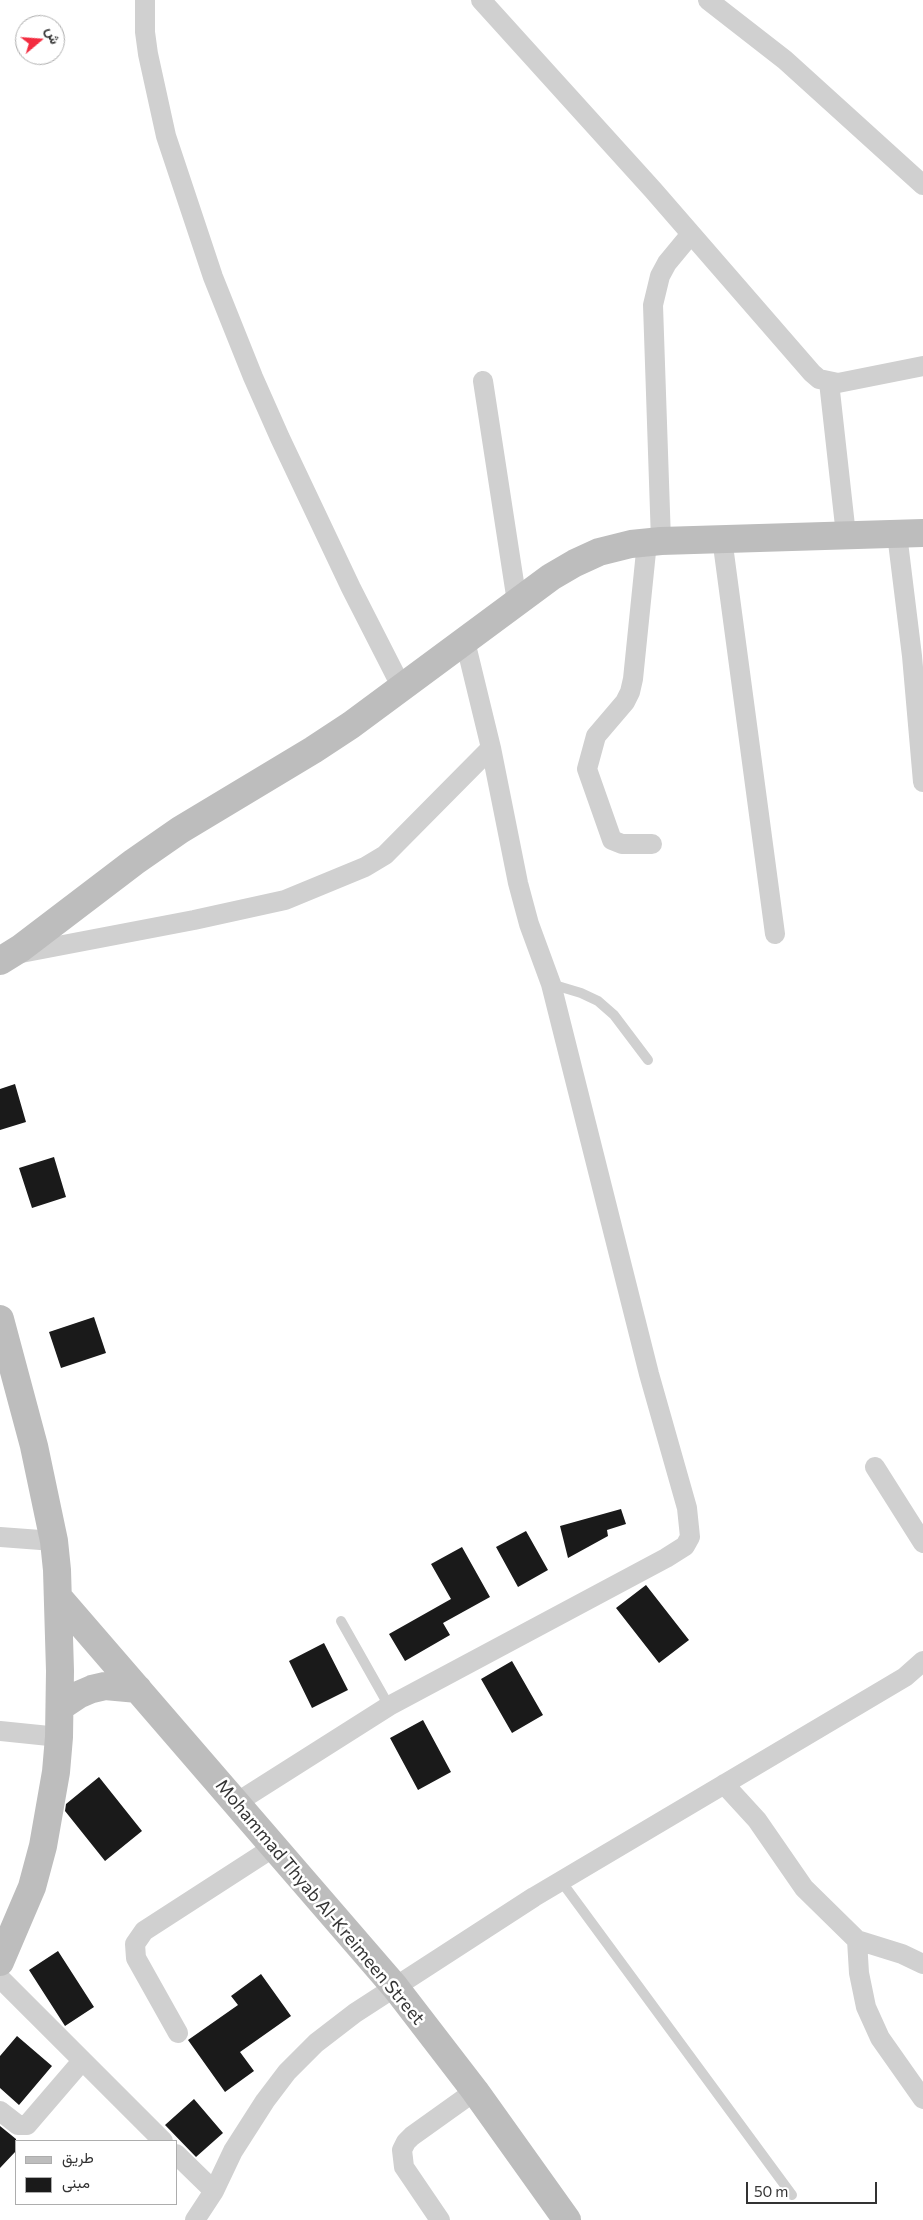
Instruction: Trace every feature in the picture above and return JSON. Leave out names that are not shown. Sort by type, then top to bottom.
[{"type":"street","points":[[146,0],[145,32],[148,54],[164,127],[213,276],[253,377],[280,438],[351,588],[402,688]]},
{"type":"street","points":[[481,0],[691,234],[812,373],[820,379],[829,382],[852,380],[923,366]]},
{"type":"street","points":[[708,0],[786,60],[923,184]]},
{"type":"street","points":[[652,844],[622,844],[612,840],[587,769],[596,736],[625,702],[633,679],[654,541],[653,305],[656,290],[667,263],[691,234]]},
{"type":"street","points":[[483,381],[517,602]]},
{"type":"street","points":[[829,382],[846,535]]},
{"type":"street","points":[[5,958],[180,830],[313,750],[402,688],[551,577],[575,562],[599,552],[630,544],[722,538],[910,533],[912,656],[923,782]]},
{"type":"street","points":[[722,538],[775,934]]},
{"type":"street","points":[[236,1803],[389,1706],[666,1558],[685,1546],[690,1537],[687,1508],[649,1374],[551,984],[529,924],[518,883],[491,748],[465,641]]},
{"type":"street","points":[[5,958],[285,900],[366,867],[385,855],[491,748]]},
{"type":"street","points":[[0,1319],[34,1446],[54,1541],[58,1597],[60,1707],[59,1737],[50,1809],[32,1888],[0,1962]]},
{"type":"street","points":[[874,1468],[923,1543]]},
{"type":"street","points":[[0,1537],[54,1541]]},
{"type":"street","name":"Mohammad Thyab Al-Kreimeen Street","points":[[58,1597],[395,1987],[475,2091],[567,2220]]},
{"type":"street","points":[[195,2220],[214,2191],[233,2151],[265,2100],[287,2072],[316,2043],[355,2013],[561,1881],[905,1677],[923,1661]]},
{"type":"street","points":[[60,1707],[78,1695],[99,1687],[118,1686],[138,1689]]},
{"type":"street","points":[[0,1731],[59,1737]]},
{"type":"street","points":[[724,1784],[757,1820],[804,1888],[857,1940],[902,1954],[923,1964]]},
{"type":"street","points":[[178,2034],[136,1958],[135,1944],[144,1931],[274,1847]]},
{"type":"street","points":[[857,1940],[859,1973],[866,2007],[880,2038],[923,2099]]},
{"type":"street","points":[[0,1978],[162,2140]]},
{"type":"street","points":[[0,2111],[18,2125],[27,2125],[82,2062]]},
{"type":"street","points":[[440,2220],[404,2167],[402,2150],[412,2136],[475,2091]]},
{"type":"street","points":[[178,2156],[214,2191]]},
{"type":"lane","points":[[551,984],[581,993],[598,1001],[614,1015],[648,1060]]},
{"type":"lane","points":[[340,1620],[389,1706]]},
{"type":"lane","points":[[561,1881],[792,2195]]},
{"type":"building","points":[[15,1084],[26,1122],[0,1130],[0,1089]]},
{"type":"building","points":[[54,1157],[66,1197],[32,1208],[19,1168]]},
{"type":"building","points":[[94,1317],[106,1353],[61,1368],[49,1332]]},
{"type":"building","points":[[621,1509],[626,1524],[607,1530],[608,1536],[568,1558],[560,1526]]},
{"type":"building","points":[[526,1531],[548,1570],[518,1587],[496,1547]]},
{"type":"building","points":[[462,1547],[490,1597],[443,1623],[450,1635],[405,1661],[389,1634],[451,1599],[431,1564]]},
{"type":"building","points":[[646,1585],[689,1640],[659,1663],[616,1608]]},
{"type":"building","points":[[324,1643],[348,1690],[312,1708],[289,1661]]},
{"type":"building","points":[[512,1661],[543,1715],[512,1733],[481,1679]]},
{"type":"building","points":[[423,1720],[451,1772],[418,1790],[390,1738]]},
{"type":"building","points":[[99,1777],[142,1831],[105,1861],[65,1811],[66,1804]]},
{"type":"building","points":[[58,1951],[94,2007],[65,2026],[29,1970]]},
{"type":"building","points":[[261,1974],[291,2016],[240,2052],[254,2071],[225,2092],[188,2040],[238,2005],[231,1996]]},
{"type":"building","points":[[17,2036],[52,2066],[19,2105],[0,2088],[0,2056]]},
{"type":"building","points":[[194,2099],[223,2133],[196,2157],[165,2125]]},
{"type":"building","points":[[0,2126],[16,2140],[15,2152],[0,2168]]}]
